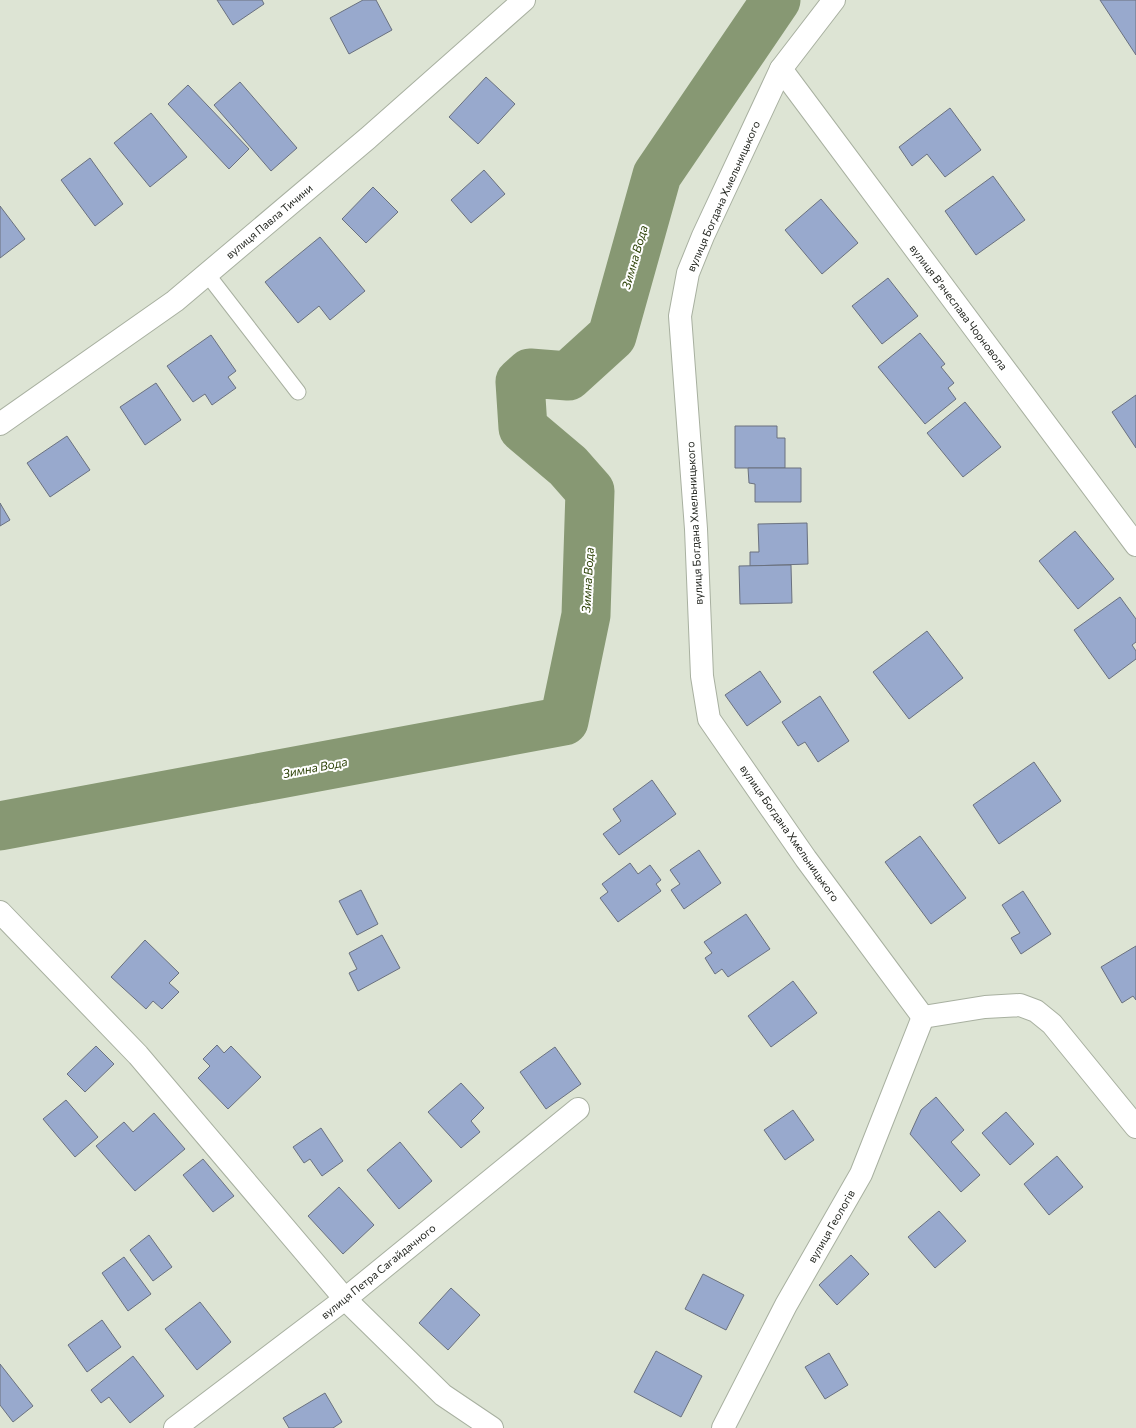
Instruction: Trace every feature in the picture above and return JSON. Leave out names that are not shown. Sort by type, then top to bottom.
[{"type":"street","name":"вулиця Павла Тичини","points":[[0,424],[175,301],[368,138],[524,0]]},
{"type":"street","name":"вулиця Богдана Хмельницького","points":[[834,0],[782,69],[703,236],[688,273],[680,316],[696,529],[702,676],[709,719],[806,859],[923,1017]]},
{"type":"street","name":"вулиця Вʼячеслава Чорновола","points":[[782,69],[1136,545]]},
{"type":"street","points":[[0,912],[138,1055],[345,1299],[443,1396],[492,1428]]},
{"type":"street","points":[[923,1017],[985,1007],[1020,1005],[1036,1011],[1052,1024],[1136,1127]]},
{"type":"street","name":"вулиця Геологів","points":[[723,1428],[786,1305],[861,1174],[923,1017]]},
{"type":"street","name":"вулиця Петра Сагайдачного","points":[[175,1428],[345,1299],[578,1110]]},
{"type":"lane","points":[[207,274],[298,392]]},
{"type":"building","points":[[217,0],[262,0],[264,4],[233,25]]},
{"type":"building","points":[[363,0],[376,0],[392,30],[349,54],[330,18]]},
{"type":"building","points":[[1100,0],[1136,0],[1136,55]]},
{"type":"building","points":[[486,77],[515,104],[478,144],[449,117]]},
{"type":"building","points":[[240,82],[297,148],[271,171],[214,105]]},
{"type":"building","points":[[188,85],[249,149],[229,169],[168,104]]},
{"type":"building","points":[[950,108],[981,150],[945,177],[927,154],[912,166],[899,147]]},
{"type":"building","points":[[151,113],[187,157],[150,187],[114,143]]},
{"type":"building","points":[[90,158],[123,204],[95,226],[61,180]]},
{"type":"building","points":[[484,170],[505,194],[471,223],[451,200]]},
{"type":"building","points":[[993,176],[1025,220],[976,255],[945,211]]},
{"type":"building","points":[[373,187],[398,212],[366,243],[342,219]]},
{"type":"building","points":[[821,199],[858,243],[822,274],[785,230]]},
{"type":"building","points":[[0,206],[25,239],[0,258]]},
{"type":"building","points":[[320,237],[365,291],[330,320],[319,306],[298,323],[265,282]]},
{"type":"building","points":[[888,278],[918,316],[882,344],[852,306]]},
{"type":"building","points":[[920,333],[945,364],[941,367],[954,383],[948,388],[956,399],[925,424],[878,367]]},
{"type":"building","points":[[211,335],[236,371],[228,377],[236,388],[212,405],[205,394],[193,402],[167,366]]},
{"type":"building","points":[[156,383],[181,420],[145,445],[120,407]]},
{"type":"building","points":[[1136,395],[1136,448],[1112,412]]},
{"type":"building","points":[[965,402],[1001,447],[963,477],[927,433]]},
{"type":"building","points":[[735,426],[777,426],[777,438],[785,438],[785,468],[735,468]]},
{"type":"building","points":[[67,436],[90,470],[50,497],[27,463]]},
{"type":"building","points":[[748,468],[801,468],[801,502],[755,502],[755,484],[749,483]]},
{"type":"building","points":[[0,503],[10,520],[0,526]]},
{"type":"building","points":[[807,523],[808,564],[750,566],[750,552],[759,552],[758,524]]},
{"type":"building","points":[[1075,531],[1114,579],[1078,609],[1039,561]]},
{"type":"building","points":[[791,565],[792,603],[740,604],[739,566]]},
{"type":"building","points":[[1120,597],[1136,619],[1136,642],[1132,645],[1136,651],[1136,659],[1109,679],[1074,630]]},
{"type":"building","points":[[927,631],[963,678],[909,719],[873,672]]},
{"type":"building","points":[[760,671],[781,702],[747,726],[725,695]]},
{"type":"building","points":[[820,696],[849,741],[818,762],[805,742],[798,746],[782,722]]},
{"type":"building","points":[[1034,762],[1061,801],[999,844],[973,805]]},
{"type":"building","points":[[652,780],[676,814],[619,855],[603,834],[621,821],[613,809]]},
{"type":"building","points":[[920,836],[966,898],[931,924],[885,862]]},
{"type":"building","points":[[699,850],[721,883],[684,909],[671,890],[680,884],[670,870]]},
{"type":"building","points":[[630,863],[638,874],[650,865],[661,880],[656,884],[661,891],[618,922],[600,898],[608,892],[602,884]]},
{"type":"building","points":[[361,890],[378,924],[357,935],[339,901]]},
{"type":"building","points":[[1023,891],[1051,934],[1021,954],[1011,938],[1020,933],[1002,905]]},
{"type":"building","points":[[746,914],[770,949],[728,977],[722,969],[715,974],[705,958],[712,953],[704,942]]},
{"type":"building","points":[[382,935],[400,968],[358,991],[349,973],[357,969],[349,953]]},
{"type":"building","points":[[145,940],[179,973],[169,983],[179,992],[162,1009],[153,1001],[146,1009],[111,977]]},
{"type":"building","points":[[1136,946],[1136,1000],[1133,996],[1122,1003],[1101,967]]},
{"type":"building","points":[[793,981],[817,1013],[771,1047],[748,1016]]},
{"type":"building","points":[[217,1045],[224,1053],[231,1046],[261,1077],[228,1109],[198,1078],[210,1066],[203,1059]]},
{"type":"building","points":[[96,1046],[114,1064],[85,1092],[67,1074]]},
{"type":"building","points":[[555,1047],[581,1084],[546,1109],[520,1072]]},
{"type":"building","points":[[461,1083],[484,1108],[471,1121],[480,1132],[461,1148],[428,1112]]},
{"type":"building","points":[[936,1097],[964,1130],[951,1142],[980,1175],[961,1192],[910,1134],[921,1110]]},
{"type":"building","points":[[66,1100],[98,1137],[75,1157],[43,1119]]},
{"type":"building","points":[[793,1110],[814,1140],[785,1160],[764,1130]]},
{"type":"building","points":[[1006,1112],[1034,1144],[1010,1165],[982,1133]]},
{"type":"building","points":[[154,1113],[185,1149],[135,1191],[96,1146],[124,1122],[133,1132]]},
{"type":"building","points":[[321,1128],[343,1161],[322,1176],[310,1159],[304,1163],[293,1147]]},
{"type":"building","points":[[400,1142],[432,1181],[399,1209],[367,1170]]},
{"type":"building","points":[[1057,1156],[1083,1187],[1049,1215],[1024,1184]]},
{"type":"building","points":[[203,1159],[234,1196],[213,1212],[183,1175]]},
{"type":"building","points":[[339,1187],[374,1225],[343,1254],[308,1216]]},
{"type":"building","points":[[939,1211],[966,1241],[935,1268],[908,1237]]},
{"type":"building","points":[[149,1235],[172,1267],[153,1281],[130,1250]]},
{"type":"building","points":[[851,1255],[869,1274],[837,1305],[819,1285]]},
{"type":"building","points":[[124,1257],[151,1294],[128,1311],[102,1273]]},
{"type":"building","points":[[703,1274],[744,1295],[726,1330],[685,1309]]},
{"type":"building","points":[[451,1288],[480,1315],[448,1350],[419,1323]]},
{"type":"building","points":[[200,1302],[231,1342],[197,1370],[165,1329]]},
{"type":"building","points":[[102,1320],[121,1347],[87,1372],[68,1345]]},
{"type":"building","points":[[656,1351],[702,1376],[681,1417],[634,1392]]},
{"type":"building","points":[[829,1353],[848,1385],[825,1399],[805,1367]]},
{"type":"building","points":[[133,1356],[164,1396],[130,1423],[109,1397],[101,1403],[91,1390]]},
{"type":"building","points":[[0,1364],[33,1406],[13,1422],[0,1405]]},
{"type":"building","points":[[325,1393],[342,1422],[333,1428],[289,1428],[283,1418]]},
{"type":"waterway","name":"Зимна Вода","points":[[0,826],[564,721],[586,615],[590,491],[568,466],[523,428],[520,382],[530,373],[568,376],[612,336],[657,175],[776,0]]}]
